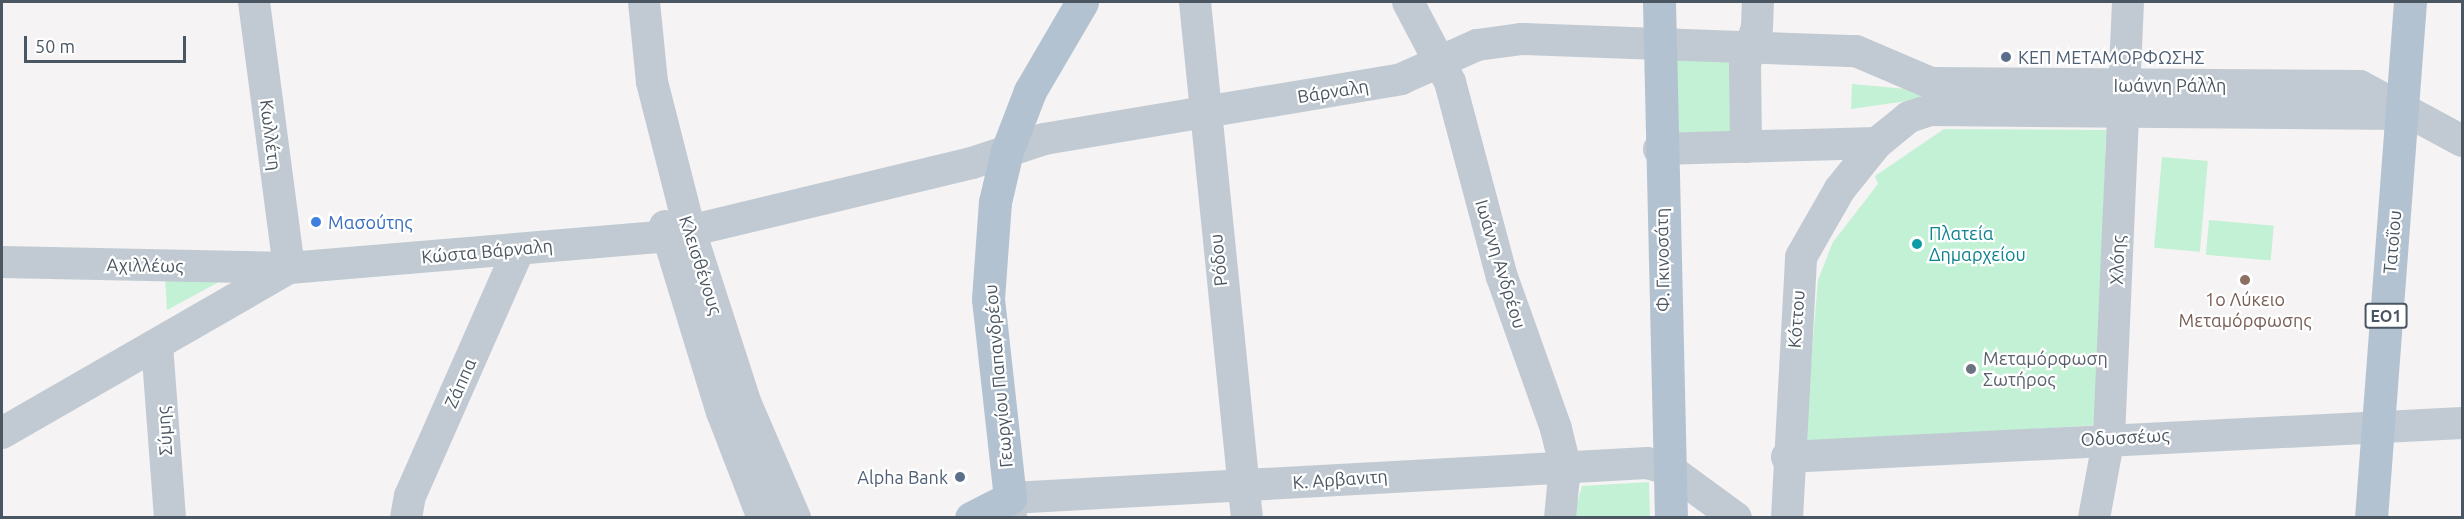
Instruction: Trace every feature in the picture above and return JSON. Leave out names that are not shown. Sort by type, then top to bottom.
[{"type":"main road","name":"Γεωργίου Παπανδρέου","points":[[1010,508],[988,299],[995,202],[1007,152],[1030,92],[1082,2]]},
{"type":"main road","name":"Φ. Γκινοσάτη","points":[[1659,2],[1657,43],[1659,149],[1671,518]]},
{"type":"main road","name":"Τατοΐου","points":[[2371,518],[2410,2]]},
{"type":"main road","points":[[971,518],[1010,508]]},
{"type":"street","name":"Κωλλέτη","points":[[254,2],[288,268]]},
{"type":"street","name":"Κλεισθένους","points":[[623,2],[631,83],[734,408],[763,518]]},
{"type":"street","name":"Κλεισθένους","points":[[644,2],[652,82],[679,234]]},
{"type":"street","name":"Ρόδου","points":[[1195,2],[1202,111],[1247,518]]},
{"type":"street","name":"Ιωάννη Ανδρέου","points":[[1408,2],[1439,62],[1565,466]]},
{"type":"street","points":[[1746,147],[1749,48],[1758,2]]},
{"type":"street","name":"Χλόης","points":[[2094,518],[2109,437],[2128,2]]},
{"type":"street","name":"Βάρναλη","points":[[1007,152],[1044,139],[1401,79],[1477,45],[1521,39],[1657,43]]},
{"type":"street","name":"Ιωάννη Ράλλη","points":[[1657,43],[1856,51],[1931,97],[2124,98],[2360,86],[2402,114],[2463,141]]},
{"type":"street","name":"Ιωάννη Ράλλη","points":[[1877,143],[1931,97]]},
{"type":"street","points":[[1659,149],[1877,143]]},
{"type":"street","name":"Κόττου","points":[[1787,518],[1787,458],[1800,256],[1826,209],[1877,143]]},
{"type":"street","name":"Κώστα Βάρναλη","points":[[2,433],[288,268],[679,234],[1007,152]]},
{"type":"street","name":"Ζάππα","points":[[406,518],[410,495],[519,249]]},
{"type":"street","name":"Αχιλλέως","points":[[2,262],[288,268]]},
{"type":"street","name":"Σύμης","points":[[158,345],[170,518]]},
{"type":"street","name":"Κλεισθένους","points":[[734,408],[795,518]]},
{"type":"street","name":"Οδυσσέως","points":[[1787,458],[2109,437],[2377,424],[2463,423]]},
{"type":"street","name":"Κ. Αρβανιτη","points":[[1010,508],[1242,486],[1565,466],[1647,463],[1669,469]]},
{"type":"street","points":[[1560,518],[1565,466]]},
{"type":"street","points":[[1669,469],[1736,518]]},
{"type":"green space","points":[[1676,55],[1735,55],[1735,138],[1676,138]]},
{"type":"green space","points":[[1852,84],[1918,90],[1921,99],[1851,109]]},
{"type":"green space","points":[[1944,129],[2106,130],[2097,425],[1804,444],[1818,280],[1833,242],[1878,184],[1875,176]]},
{"type":"green space","points":[[2162,157],[2208,161],[2200,252],[2154,248]]},
{"type":"green space","points":[[2209,220],[2274,226],[2271,261],[2206,255]]},
{"type":"green space","points":[[165,276],[230,276],[167,310]]},
{"type":"green space","points":[[1649,482],[1650,517],[1573,518],[1582,486]]},
{"type":"place","name":"ΚΕΠ ΜΕΤΑΜΟΡΦΩΣΗΣ","points":[[2006,57]]},
{"type":"place","name":"Μασούτης","points":[[316,222]]},
{"type":"place","name":"Πλατεία Δημαρχείου","points":[[1917,244]]},
{"type":"place","name":"1ο Λύκειο Μεταμόρφωσης","points":[[2245,280]]},
{"type":"place","name":"Μεταμόρφωση Σωτήρος","points":[[1971,369]]},
{"type":"place","name":"Alpha Bank","points":[[960,477]]}]
